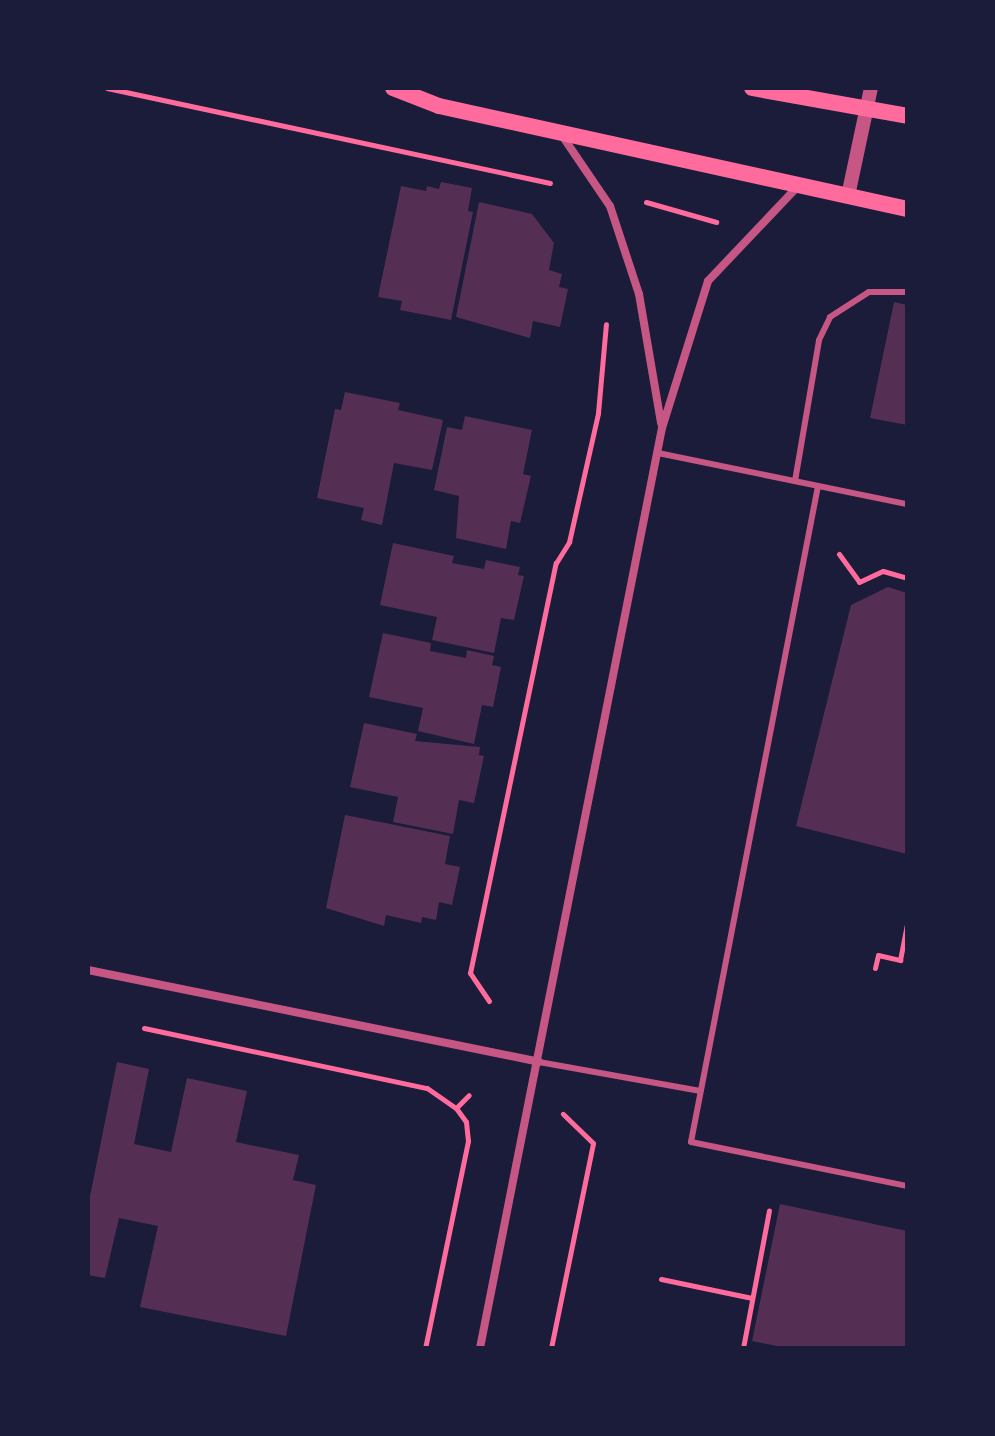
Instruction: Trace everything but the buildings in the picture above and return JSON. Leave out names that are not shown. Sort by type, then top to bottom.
[{"type":"main road","points":[[393,88],[439,106],[907,209]]},
{"type":"main road","points":[[752,88],[907,116]]},
{"type":"street","points":[[848,196],[871,88]]},
{"type":"street","points":[[559,132],[610,206],[639,294],[662,428]]},
{"type":"street","points":[[480,1348],[662,428],[708,281],[800,184]]},
{"type":"street","points":[[88,970],[539,1062]]},
{"type":"lane","points":[[795,481],[819,340],[830,317],[869,292],[907,292]]},
{"type":"lane","points":[[658,453],[906,505]]},
{"type":"lane","points":[[818,486],[691,1142],[907,1186]]},
{"type":"lane","points":[[539,1062],[700,1091]]},
{"type":"path","points":[[107,88],[545,180],[555,187]]},
{"type":"path","points":[[610,206],[630,198],[708,216],[743,243]]},
{"type":"path","points":[[489,1001],[470,973],[556,563],[569,542],[598,413],[606,318]]},
{"type":"path","points":[[807,547],[843,555],[859,582],[883,571],[907,578]]},
{"type":"path","points":[[875,968],[878,955],[900,960],[907,925]]},
{"type":"path","points":[[144,1028],[427,1088],[456,1108],[466,1122],[468,1141],[425,1348]]},
{"type":"path","points":[[456,1108],[469,1095]]},
{"type":"path","points":[[551,1348],[593,1143],[562,1112]]},
{"type":"path","points":[[743,1348],[769,1210]]},
{"type":"path","points":[[661,1279],[752,1298]]}]
